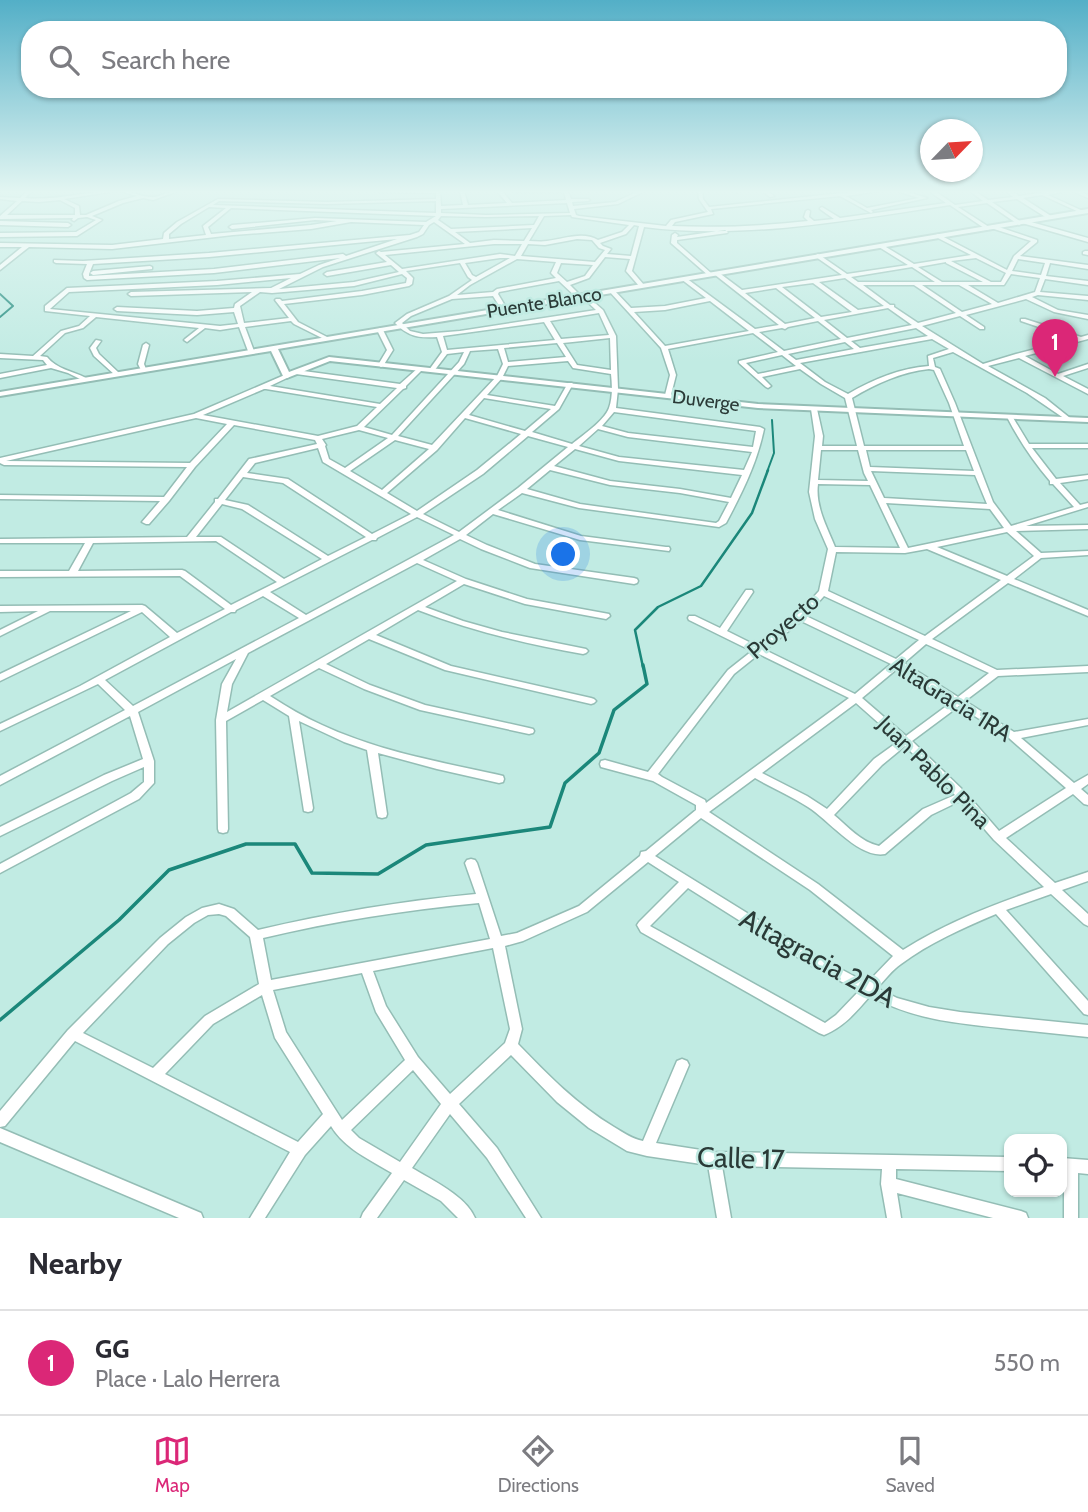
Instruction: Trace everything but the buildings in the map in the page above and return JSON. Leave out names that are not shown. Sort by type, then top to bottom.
[{"type":"street","points":[[0,268],[25,248]]},
{"type":"street","points":[[57,261],[91,262],[287,248]]},
{"type":"street","points":[[272,290],[300,275],[379,248]]},
{"type":"street","points":[[411,248],[430,265]]},
{"type":"street","points":[[381,254],[433,248]]},
{"type":"street","points":[[473,248],[481,257]]},
{"type":"street","points":[[523,248],[518,256],[452,297],[400,319],[398,323],[414,334],[440,335],[601,311]]},
{"type":"street","points":[[602,248],[607,252],[632,258]]},
{"type":"street","points":[[635,248],[629,271],[642,286]]},
{"type":"street","points":[[680,248],[785,327]]},
{"type":"street","name":"Puente Blanco","points":[[0,394],[869,248]]},
{"type":"street","points":[[884,248],[940,282]]},
{"type":"street","points":[[960,248],[1008,272],[1088,283]]},
{"type":"street","points":[[859,283],[940,282],[993,285],[1006,281],[1016,257],[1027,248]]},
{"type":"street","points":[[280,303],[404,287],[409,284],[410,278],[404,271],[373,250]]},
{"type":"street","points":[[567,284],[587,277],[607,252]]},
{"type":"street","points":[[209,255],[214,271]]},
{"type":"street","points":[[91,262],[86,274],[89,278],[214,271],[332,256],[352,256]]},
{"type":"street","points":[[131,294],[272,290],[354,284],[430,265],[481,257],[518,256],[597,264]]},
{"type":"street","points":[[818,256],[892,306],[932,337],[1056,408],[1068,419]]},
{"type":"street","points":[[741,292],[976,256]]},
{"type":"street","points":[[108,317],[140,284],[155,257]]},
{"type":"street","points":[[1016,257],[1088,267]]},
{"type":"street","points":[[461,261],[476,281]]},
{"type":"street","points":[[0,781],[461,536],[495,512],[597,427],[612,410],[615,389],[613,337],[601,311],[554,273],[559,262]]},
{"type":"street","points":[[948,262],[993,285]]},
{"type":"street","points":[[1038,293],[1048,262]]},
{"type":"street","points":[[327,274],[393,263]]},
{"type":"street","points":[[293,319],[203,327],[47,310],[67,290],[140,284],[217,283],[300,275]]},
{"type":"street","points":[[452,297],[495,295],[499,290],[559,279]]},
{"type":"street","points":[[684,279],[823,383],[848,397],[867,469],[905,551]]},
{"type":"street","points":[[814,281],[858,313]]},
{"type":"street","points":[[915,283],[982,328]]},
{"type":"street","points":[[960,283],[998,305]]},
{"type":"street","points":[[778,286],[860,351]]},
{"type":"street","points":[[251,351],[244,325],[236,310],[237,305],[258,290]]},
{"type":"street","points":[[272,290],[293,319],[326,338]]},
{"type":"street","points":[[612,291],[664,348],[673,375],[668,395]]},
{"type":"street","points":[[768,386],[741,362],[919,326],[1038,293],[1088,298]]},
{"type":"street","points":[[495,295],[504,309]]},
{"type":"street","points":[[1027,297],[1056,311],[1085,316],[1088,324]]},
{"type":"street","points":[[630,310],[665,308],[710,299]]},
{"type":"street","points":[[664,348],[892,306]]},
{"type":"street","points":[[117,309],[197,313],[236,310]]},
{"type":"street","points":[[35,357],[63,332],[81,327],[94,315]]},
{"type":"street","points":[[1023,320],[1084,338]]},
{"type":"street","points":[[547,321],[577,369],[614,372]]},
{"type":"street","points":[[187,340],[203,327]]},
{"type":"street","points":[[380,330],[390,350],[381,365]]},
{"type":"street","points":[[440,335],[445,352]]},
{"type":"street","points":[[432,370],[445,352],[613,337]]},
{"type":"street","points":[[756,376],[798,364],[932,337]]},
{"type":"street","points":[[982,366],[1084,338]]},
{"type":"street","points":[[98,341],[93,348],[96,355],[117,374]]},
{"type":"street","points":[[143,369],[141,364],[146,345]]},
{"type":"street","points":[[383,493],[434,448],[500,377],[506,364],[500,346]]},
{"type":"street","points":[[273,347],[287,376]]},
{"type":"street","points":[[346,471],[393,438],[462,363],[468,350]]},
{"type":"street","points":[[930,367],[930,357],[954,350]]},
{"type":"street","points":[[1018,355],[1088,392]]},
{"type":"street","points":[[0,356],[48,359],[51,366]]},
{"type":"street","points":[[506,364],[571,359]]},
{"type":"street","name":"Duverge","points":[[296,372],[326,360],[758,406],[1088,420]]},
{"type":"street","points":[[0,376],[51,366],[84,380]]},
{"type":"street","points":[[1058,376],[1088,366]]},
{"type":"street","points":[[848,397],[878,382],[930,367],[937,369],[992,507],[1009,529],[1039,555]]},
{"type":"street","points":[[190,539],[252,461],[359,428],[420,369]]},
{"type":"street","points":[[0,461],[196,416],[296,372],[404,387]]},
{"type":"street","points":[[0,728],[99,680],[176,637],[417,514],[480,472],[557,408],[569,384]]},
{"type":"street","points":[[264,386],[382,405]]},
{"type":"street","points":[[483,396],[557,408]]},
{"type":"street","points":[[814,409],[819,436],[813,482],[816,508],[832,549],[905,551],[1009,529],[1084,507]]},
{"type":"street","points":[[522,490],[579,506],[722,523],[747,473],[756,450],[760,429],[612,410]]},
{"type":"street","points":[[196,416],[320,441]]},
{"type":"street","points":[[465,416],[619,459],[747,473]]},
{"type":"street","points":[[1010,417],[1027,446],[1054,482],[1084,507]]},
{"type":"street","points":[[146,522],[191,465],[232,423]]},
{"type":"street","points":[[597,427],[628,435],[756,450]]},
{"type":"street","points":[[359,428],[434,448]]},
{"type":"street","points":[[320,441],[326,460],[417,514],[461,536],[533,566],[634,580]]},
{"type":"street","points":[[1027,446],[1088,446]]},
{"type":"street","points":[[818,448],[969,447]]},
{"type":"street","points":[[0,461],[191,465]]},
{"type":"street","points":[[548,467],[610,483],[680,491],[734,501]]},
{"type":"street","points":[[867,469],[979,473]]},
{"type":"street","points":[[241,474],[285,481],[373,538]]},
{"type":"street","points":[[1054,482],[1088,477]]},
{"type":"street","points":[[813,482],[873,484]]},
{"type":"street","points":[[0,497],[166,499]]},
{"type":"street","points":[[880,500],[992,507]]},
{"type":"street","points":[[218,502],[245,507],[329,560]]},
{"type":"street","points":[[495,512],[580,538],[666,549]]},
{"type":"street","points":[[1009,529],[1061,530],[1088,527]]},
{"type":"street","points":[[0,541],[218,539],[283,582]]},
{"type":"street","points":[[72,574],[90,540]]},
{"type":"street","points":[[927,545],[1004,580],[1088,613]]},
{"type":"street","name":"Proyecto","points":[[653,776],[731,672],[800,617],[823,592],[832,549]]},
{"type":"street","points":[[155,1076],[209,1020],[266,986],[519,938],[583,909],[645,855],[856,698],[925,640],[1039,555],[1088,553]]},
{"type":"street","points":[[417,559],[463,581],[525,601],[606,615]]},
{"type":"street","points":[[0,574],[182,573],[232,610]]},
{"type":"street","points":[[221,720],[463,581]]},
{"type":"street","points":[[721,633],[749,592]]},
{"type":"street","points":[[823,592],[996,673],[1088,669]]},
{"type":"street","points":[[265,593],[306,620]]},
{"type":"street","points":[[0,610],[142,608],[176,637]]},
{"type":"street","points":[[0,678],[142,608]]},
{"type":"street","points":[[420,608],[464,626],[520,641],[583,651]]},
{"type":"street","points":[[0,634],[51,609]]},
{"type":"street","name":"AltaGracia 1RA","points":[[800,617],[899,664],[959,701],[1013,736],[1088,801]]},
{"type":"street","name":"Juan Pablo Pina","points":[[692,618],[856,698],[905,740],[962,796],[998,837],[1088,921]]},
{"type":"street","points":[[370,636],[448,668],[591,701]]},
{"type":"street","points":[[223,829],[221,720],[227,684],[245,653]]},
{"type":"street","points":[[320,665],[367,687],[423,708],[528,731]]},
{"type":"street","points":[[828,815],[878,762],[996,673]]},
{"type":"street","points":[[0,869],[135,796],[149,783],[149,761],[133,712],[99,680]]},
{"type":"street","points":[[263,696],[293,717],[372,750],[499,779]]},
{"type":"street","points":[[293,717],[308,808]]},
{"type":"street","points":[[1013,736],[1088,722]]},
{"type":"street","points":[[372,750],[382,814]]},
{"type":"street","points":[[0,832],[108,778],[149,761]]},
{"type":"street","points":[[605,764],[653,776],[701,803],[701,812]]},
{"type":"street","points":[[754,773],[828,815],[855,839],[877,851],[881,851],[935,807],[962,796]]},
{"type":"street","points":[[998,837],[1088,779]]},
{"type":"street","points":[[701,812],[814,887],[903,957]]},
{"type":"street","name":"Altagracia 2DA","points":[[645,855],[814,961],[894,1003],[929,1013],[1088,1031]]},
{"type":"street","points":[[368,1218],[449,1104],[511,1046],[516,1029],[498,942],[471,863]]},
{"type":"street","points":[[687,882],[643,925],[645,929],[824,1028],[833,1027],[867,989],[903,957],[954,928],[1036,892],[1088,876]]},
{"type":"street","points":[[257,935],[315,920],[408,905],[482,898]]},
{"type":"street","points":[[0,1121],[73,1034],[164,941],[190,919],[206,911],[219,909],[230,912],[257,935],[266,986],[280,1034],[341,1130],[354,1143],[455,1202],[468,1218]]},
{"type":"street","points":[[998,909],[1088,1010]]},
{"type":"street","points":[[366,967],[380,1008],[413,1061],[492,1153],[530,1216]]},
{"type":"street","points":[[73,1034],[300,1150]]},
{"type":"street","name":"Calle 17","points":[[511,1046],[562,1098],[594,1123],[632,1146],[714,1159],[1004,1164]]},
{"type":"street","points":[[341,1130],[413,1061]]},
{"type":"street","points":[[647,1149],[682,1065]]},
{"type":"street","points":[[257,1218],[300,1150],[331,1116]]},
{"type":"street","points":[[0,1135],[196,1218]]},
{"type":"street","points":[[714,1159],[723,1218]]},
{"type":"street","points":[[890,1162],[888,1184],[894,1218]]},
{"type":"street","points":[[1067,1165],[1088,1167]]},
{"type":"street","points":[[1067,1176],[1071,1218]]},
{"type":"street","points":[[888,1184],[1021,1218]]},
{"type":"waterway","points":[[0,294],[13,306],[0,317]]},
{"type":"waterway","points":[[767,472],[774,453],[772,420]]},
{"type":"waterway","points":[[643,667],[635,630],[658,607],[701,586],[752,513],[768,470]]},
{"type":"waterway","points":[[0,1020],[119,920],[169,870],[246,844],[295,844],[312,873],[378,874],[426,845],[550,827],[565,783],[599,753],[614,710],[647,684],[643,665]]},
{"type":"place","name":"GG","points":[[1055,377]]}]
